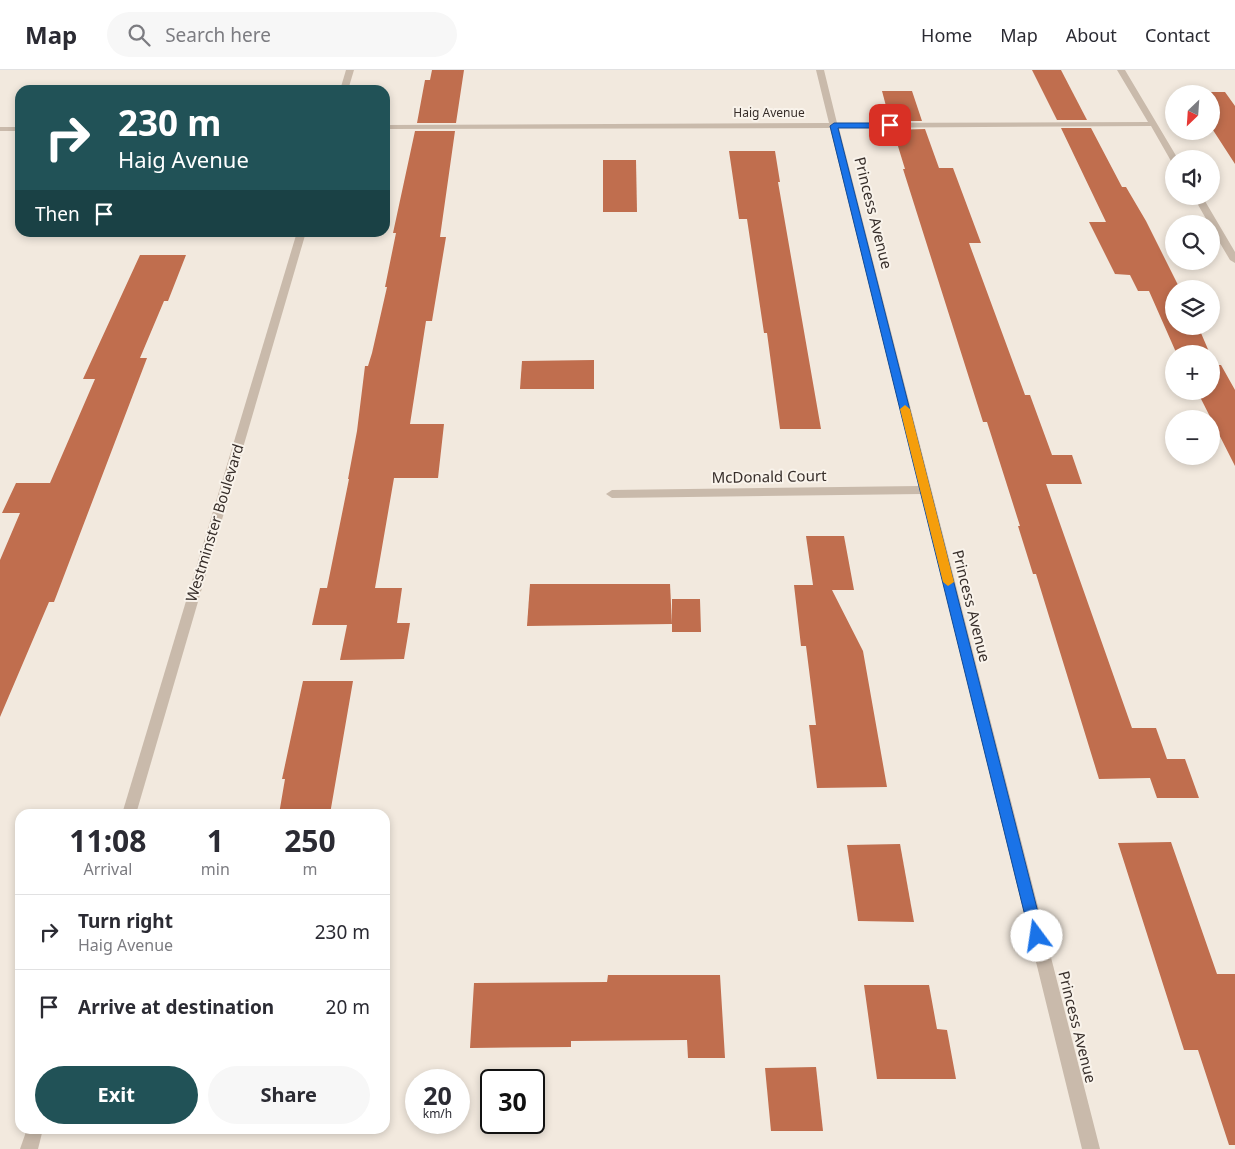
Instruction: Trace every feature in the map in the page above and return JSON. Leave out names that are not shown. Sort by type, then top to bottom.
[{"type":"street","points":[[346,85],[350,70]]},
{"type":"street","name":"Princess Avenue","points":[[820,70],[1091,1149]]},
{"type":"street","points":[[1121,70],[1169,150]]},
{"type":"street","name":"Haig Avenue","points":[[390,127],[1154,124]]},
{"type":"street","points":[[0,129],[15,129]]},
{"type":"street","points":[[1202,205],[1235,260]]},
{"type":"street","name":"Westminster Boulevard","points":[[130,809],[301,237]]},
{"type":"street","name":"McDonald Court","points":[[612,494],[925,490]]},
{"type":"street","points":[[29,1149],[34,1134]]},
{"type":"building","points":[[432,70],[464,70],[456,123],[417,123],[425,80],[430,80]]},
{"type":"building","points":[[1032,70],[1061,70],[1087,120],[1057,120]]},
{"type":"building","points":[[882,91],[912,91],[922,121],[890,121]]},
{"type":"building","points":[[1220,92],[1225,92],[1235,106],[1235,164],[1219,140]]},
{"type":"building","points":[[1061,128],[1091,128],[1122,187],[1126,187],[1146,221],[1165,259],[1165,270],[1170,270],[1176,280],[1165,280],[1165,327],[1149,291],[1138,291],[1130,275],[1115,274],[1089,222],[1106,222]]},
{"type":"building","points":[[925,129],[939,168],[953,168],[981,243],[969,243],[1025,395],[1030,395],[1052,455],[1072,455],[1082,484],[1046,484],[1132,728],[1156,728],[1167,759],[1185,759],[1199,798],[1157,798],[1150,778],[1099,779],[1036,574],[1033,574],[987,422],[983,422],[903,169],[905,169],[893,130]]},
{"type":"building","points":[[415,131],[455,131],[440,237],[446,237],[432,321],[426,321],[410,424],[444,424],[438,478],[394,478],[375,588],[402,588],[397,623],[410,623],[404,659],[340,660],[347,625],[312,625],[320,588],[327,588],[349,479],[365,366],[368,366],[372,353],[387,287],[385,287],[396,233],[393,233]]},
{"type":"building","points":[[729,151],[775,151],[780,182],[778,182],[821,429],[780,429],[767,333],[764,333],[747,219],[739,219]]},
{"type":"building","points":[[603,160],[636,160],[637,212],[603,212]]},
{"type":"building","points":[[140,255],[186,255],[168,301],[164,301],[140,358],[147,358],[54,602],[49,602],[0,717],[0,560],[20,513],[2,513],[16,483],[50,483],[95,379],[83,379]]},
{"type":"building","points":[[1168,335],[1202,335],[1206,345],[1173,345]]},
{"type":"building","points":[[594,360],[594,389],[520,389],[522,361]]},
{"type":"building","points":[[1221,365],[1235,390],[1235,466],[1220,436],[1220,410],[1207,410],[1202,400],[1220,400]]},
{"type":"building","points":[[806,536],[844,536],[854,590],[832,590],[863,651],[887,787],[817,788],[809,725],[816,725],[806,646],[801,646],[794,585],[813,585]]},
{"type":"building","points":[[530,584],[670,584],[672,624],[527,626]]},
{"type":"building","points":[[672,599],[700,599],[701,632],[672,632]]},
{"type":"building","points":[[303,681],[353,681],[331,809],[280,809],[285,779],[282,779]]},
{"type":"building","points":[[1171,842],[1217,974],[1235,974],[1235,1145],[1229,1145],[1198,1050],[1184,1050],[1118,843]]},
{"type":"building","points":[[900,844],[914,922],[858,921],[847,845]]},
{"type":"building","points":[[608,975],[720,975],[725,1058],[688,1058],[687,1040],[571,1041],[571,1047],[470,1048],[474,983],[607,982]]},
{"type":"building","points":[[864,985],[929,985],[937,1029],[947,1030],[956,1079],[877,1079]]},
{"type":"building","points":[[816,1067],[823,1131],[771,1131],[765,1068]]},
{"type":"slow traffic","points":[[905,409],[948,582]]},
{"type":"route","points":[[890,125],[834,126],[1037,936]]}]
